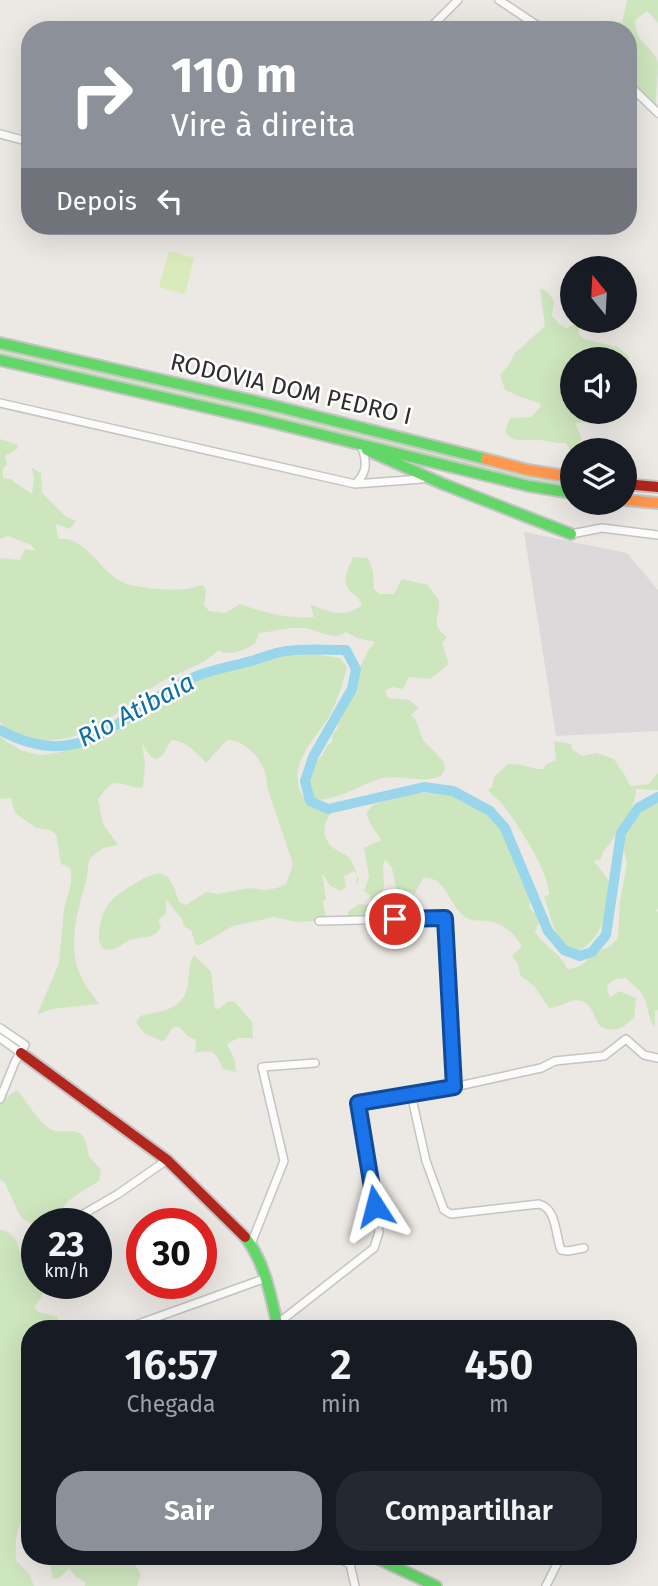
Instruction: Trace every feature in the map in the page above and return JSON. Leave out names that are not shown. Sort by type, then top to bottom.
[{"type":"main road","name":"RODOVIA DOM PEDRO I","points":[[0,343],[267,404],[528,470],[560,475]]},
{"type":"main road","name":"RODOVIA DOM PEDRO I","points":[[0,360],[314,432],[529,486],[560,491]]},
{"type":"main road","points":[[314,432],[362,448],[429,479],[571,534]]},
{"type":"main road","points":[[637,486],[658,487]]},
{"type":"main road","points":[[637,501],[658,503]]},
{"type":"main road","points":[[23,1049],[167,1160],[240,1230],[251,1244],[266,1278],[276,1320]]},
{"type":"main road","points":[[391,1565],[436,1586]]},
{"type":"street","points":[[437,21],[458,0]]},
{"type":"street","points":[[499,0],[530,21]]},
{"type":"street","points":[[637,93],[658,113]]},
{"type":"street","points":[[0,134],[21,140]]},
{"type":"street","points":[[0,403],[355,484],[429,479]]},
{"type":"street","points":[[355,484],[363,477],[366,467],[362,448]]},
{"type":"street","points":[[571,534],[602,528],[658,535]]},
{"type":"street","points":[[319,921],[445,918],[454,1087]]},
{"type":"street","points":[[0,1028],[23,1049]]},
{"type":"street","points":[[0,1038],[23,1049]]},
{"type":"street","points":[[285,1320],[374,1248],[379,1232],[358,1103],[454,1087],[541,1068],[555,1062],[604,1056],[626,1039],[644,1055],[658,1058]]},
{"type":"street","points":[[0,1099],[23,1049]]},
{"type":"street","points":[[251,1244],[284,1161],[262,1067],[314,1063]]},
{"type":"street","points":[[411,1094],[426,1161],[444,1210],[451,1214],[539,1204],[551,1211],[561,1250],[584,1248]]},
{"type":"street","points":[[94,1208],[167,1160]]},
{"type":"street","points":[[149,1320],[266,1278]]},
{"type":"street","points":[[350,1565],[355,1586]]},
{"type":"street","points":[[546,1586],[556,1565]]},
{"type":"shaded area","points":[[524,532],[627,553],[658,590],[658,731],[556,736]]},
{"type":"green space","points":[[627,0],[658,0],[658,23],[647,11],[635,21],[622,21]]},
{"type":"green space","points":[[637,32],[658,64],[656,109],[638,89]]},
{"type":"green space","points":[[169,251],[194,258],[185,294],[159,287]]},
{"type":"green space","points":[[540,288],[547,291],[554,301],[552,315],[560,324],[560,333],[578,333],[584,339],[618,347],[560,347],[560,424],[575,424],[582,438],[560,438],[560,443],[519,440],[512,438],[505,431],[510,418],[531,417],[541,406],[540,403],[505,390],[500,375],[514,354],[545,326]]},
{"type":"green space","points":[[0,348],[560,478],[560,487],[543,485],[0,355]]},
{"type":"green space","points":[[0,439],[18,445],[18,448],[5,456],[7,464],[3,469],[3,478],[10,479],[32,494],[32,468],[41,473],[42,493],[65,516],[76,521],[70,529],[56,524],[58,539],[78,543],[109,573],[127,584],[174,590],[203,585],[206,591],[204,605],[209,611],[225,613],[240,604],[276,615],[295,617],[314,617],[310,604],[330,612],[343,613],[362,605],[346,583],[346,574],[353,557],[368,558],[373,571],[374,589],[380,594],[394,594],[402,579],[428,585],[439,601],[437,625],[447,637],[442,643],[447,666],[430,679],[409,677],[403,689],[392,687],[385,691],[388,698],[409,700],[419,708],[411,715],[416,720],[423,740],[444,762],[445,770],[441,776],[425,779],[384,778],[335,797],[314,798],[307,786],[310,765],[322,756],[327,745],[332,742],[332,735],[338,728],[339,715],[357,688],[359,669],[375,642],[346,632],[332,636],[296,628],[259,633],[255,644],[232,653],[218,650],[205,660],[158,684],[100,724],[68,738],[33,739],[7,729],[0,722],[0,558],[20,560],[25,549],[36,551],[31,545],[8,536],[0,539]]},
{"type":"green space","points":[[294,646],[315,654],[340,658],[347,667],[331,713],[306,749],[298,769],[298,779],[300,790],[309,804],[334,810],[325,825],[325,835],[330,845],[350,859],[354,866],[359,880],[356,885],[357,875],[354,871],[344,876],[346,887],[341,891],[330,886],[322,873],[326,920],[296,922],[274,917],[233,926],[198,946],[191,930],[185,927],[166,899],[166,914],[158,920],[161,927],[154,935],[133,939],[114,949],[107,950],[102,947],[99,935],[106,908],[113,899],[148,876],[167,876],[179,902],[186,905],[206,892],[218,894],[249,888],[277,888],[286,884],[293,864],[264,771],[250,749],[243,744],[227,740],[206,763],[181,742],[171,740],[163,755],[156,759],[151,757],[142,744],[145,764],[143,788],[114,784],[104,791],[98,800],[103,824],[118,845],[103,848],[90,858],[77,919],[74,942],[77,965],[99,1004],[52,1009],[37,1015],[59,963],[71,871],[69,867],[61,864],[56,834],[50,830],[36,828],[15,813],[11,798],[0,799],[0,736],[23,751],[40,755],[107,739],[160,697],[213,670]]},
{"type":"green space","points":[[554,741],[571,744],[572,749],[582,756],[597,753],[614,759],[630,786],[649,784],[658,773],[658,790],[636,789],[633,805],[624,822],[601,859],[594,861],[609,881],[610,902],[598,933],[577,951],[563,942],[554,928],[544,896],[549,895],[548,886],[532,849],[504,806],[488,790],[492,787],[494,777],[508,764],[544,769],[545,765],[556,760]]},
{"type":"green space","points":[[415,792],[469,796],[487,808],[513,842],[534,888],[529,908],[541,918],[535,932],[567,969],[581,965],[591,954],[611,946],[618,938],[620,901],[627,864],[623,846],[627,832],[637,816],[651,803],[658,802],[658,909],[655,910],[658,912],[658,1010],[655,1011],[655,1028],[643,996],[626,978],[616,979],[608,984],[607,990],[610,997],[619,991],[636,998],[634,1018],[618,1029],[610,1030],[600,1026],[590,1007],[579,1000],[549,1008],[535,987],[520,975],[518,964],[512,956],[522,946],[512,933],[498,924],[465,917],[442,886],[431,878],[423,878],[413,897],[397,893],[392,868],[385,859],[379,914],[375,917],[348,918],[348,912],[359,904],[371,903],[370,895],[364,891],[369,877],[364,848],[381,840],[366,813],[373,805]]},
{"type":"green space","points":[[194,955],[211,972],[215,1008],[219,1009],[227,1002],[234,1001],[252,1022],[253,1038],[238,1038],[227,1044],[235,1060],[236,1072],[223,1069],[214,1053],[195,1053],[196,1040],[179,1027],[173,1027],[162,1041],[144,1033],[136,1022],[140,1016],[171,1008],[182,999]]},
{"type":"green space","points":[[17,1090],[46,1126],[53,1130],[78,1132],[83,1136],[89,1157],[101,1169],[99,1181],[79,1193],[63,1208],[21,1208],[21,1216],[5,1183],[0,1179],[0,1102]]},
{"type":"green space","points":[[0,1230],[12,1235],[20,1252],[21,1299],[40,1299],[34,1307],[39,1312],[58,1317],[58,1320],[21,1320],[21,1524],[16,1539],[16,1560],[30,1575],[34,1586],[0,1586]]},
{"type":"green space","points":[[51,1565],[136,1565],[141,1574],[137,1586],[85,1586],[85,1582],[76,1577],[69,1568],[60,1578],[53,1579]]},
{"type":"waterway","name":"Rio Atibaia","points":[[0,730],[29,742],[54,746],[77,744],[98,736],[160,696],[200,675],[282,652],[309,649],[346,650],[356,669],[352,689],[313,757],[305,781],[310,801],[328,809],[424,787],[453,791],[490,811],[505,828],[548,931],[564,950],[580,956],[592,952],[606,935],[621,833],[638,808],[658,797]]},
{"type":"traffic: fast","points":[[0,343],[267,404],[486,459]]},
{"type":"traffic: fast","points":[[0,360],[262,420],[529,486],[560,491]]},
{"type":"traffic: fast","points":[[367,450],[443,484],[571,534]]},
{"type":"traffic: fast","points":[[245,1237],[258,1257],[276,1320]]},
{"type":"traffic: fast","points":[[391,1565],[436,1586]]},
{"type":"traffic: slow","points":[[486,459],[560,475]]},
{"type":"traffic: slow","points":[[637,501],[658,503]]},
{"type":"traffic: jam","points":[[637,485],[658,487]]},
{"type":"traffic: jam","points":[[21,1053],[167,1160],[245,1237]]},
{"type":"route","points":[[375,1206],[358,1103],[454,1087],[445,918],[395,919]]}]
